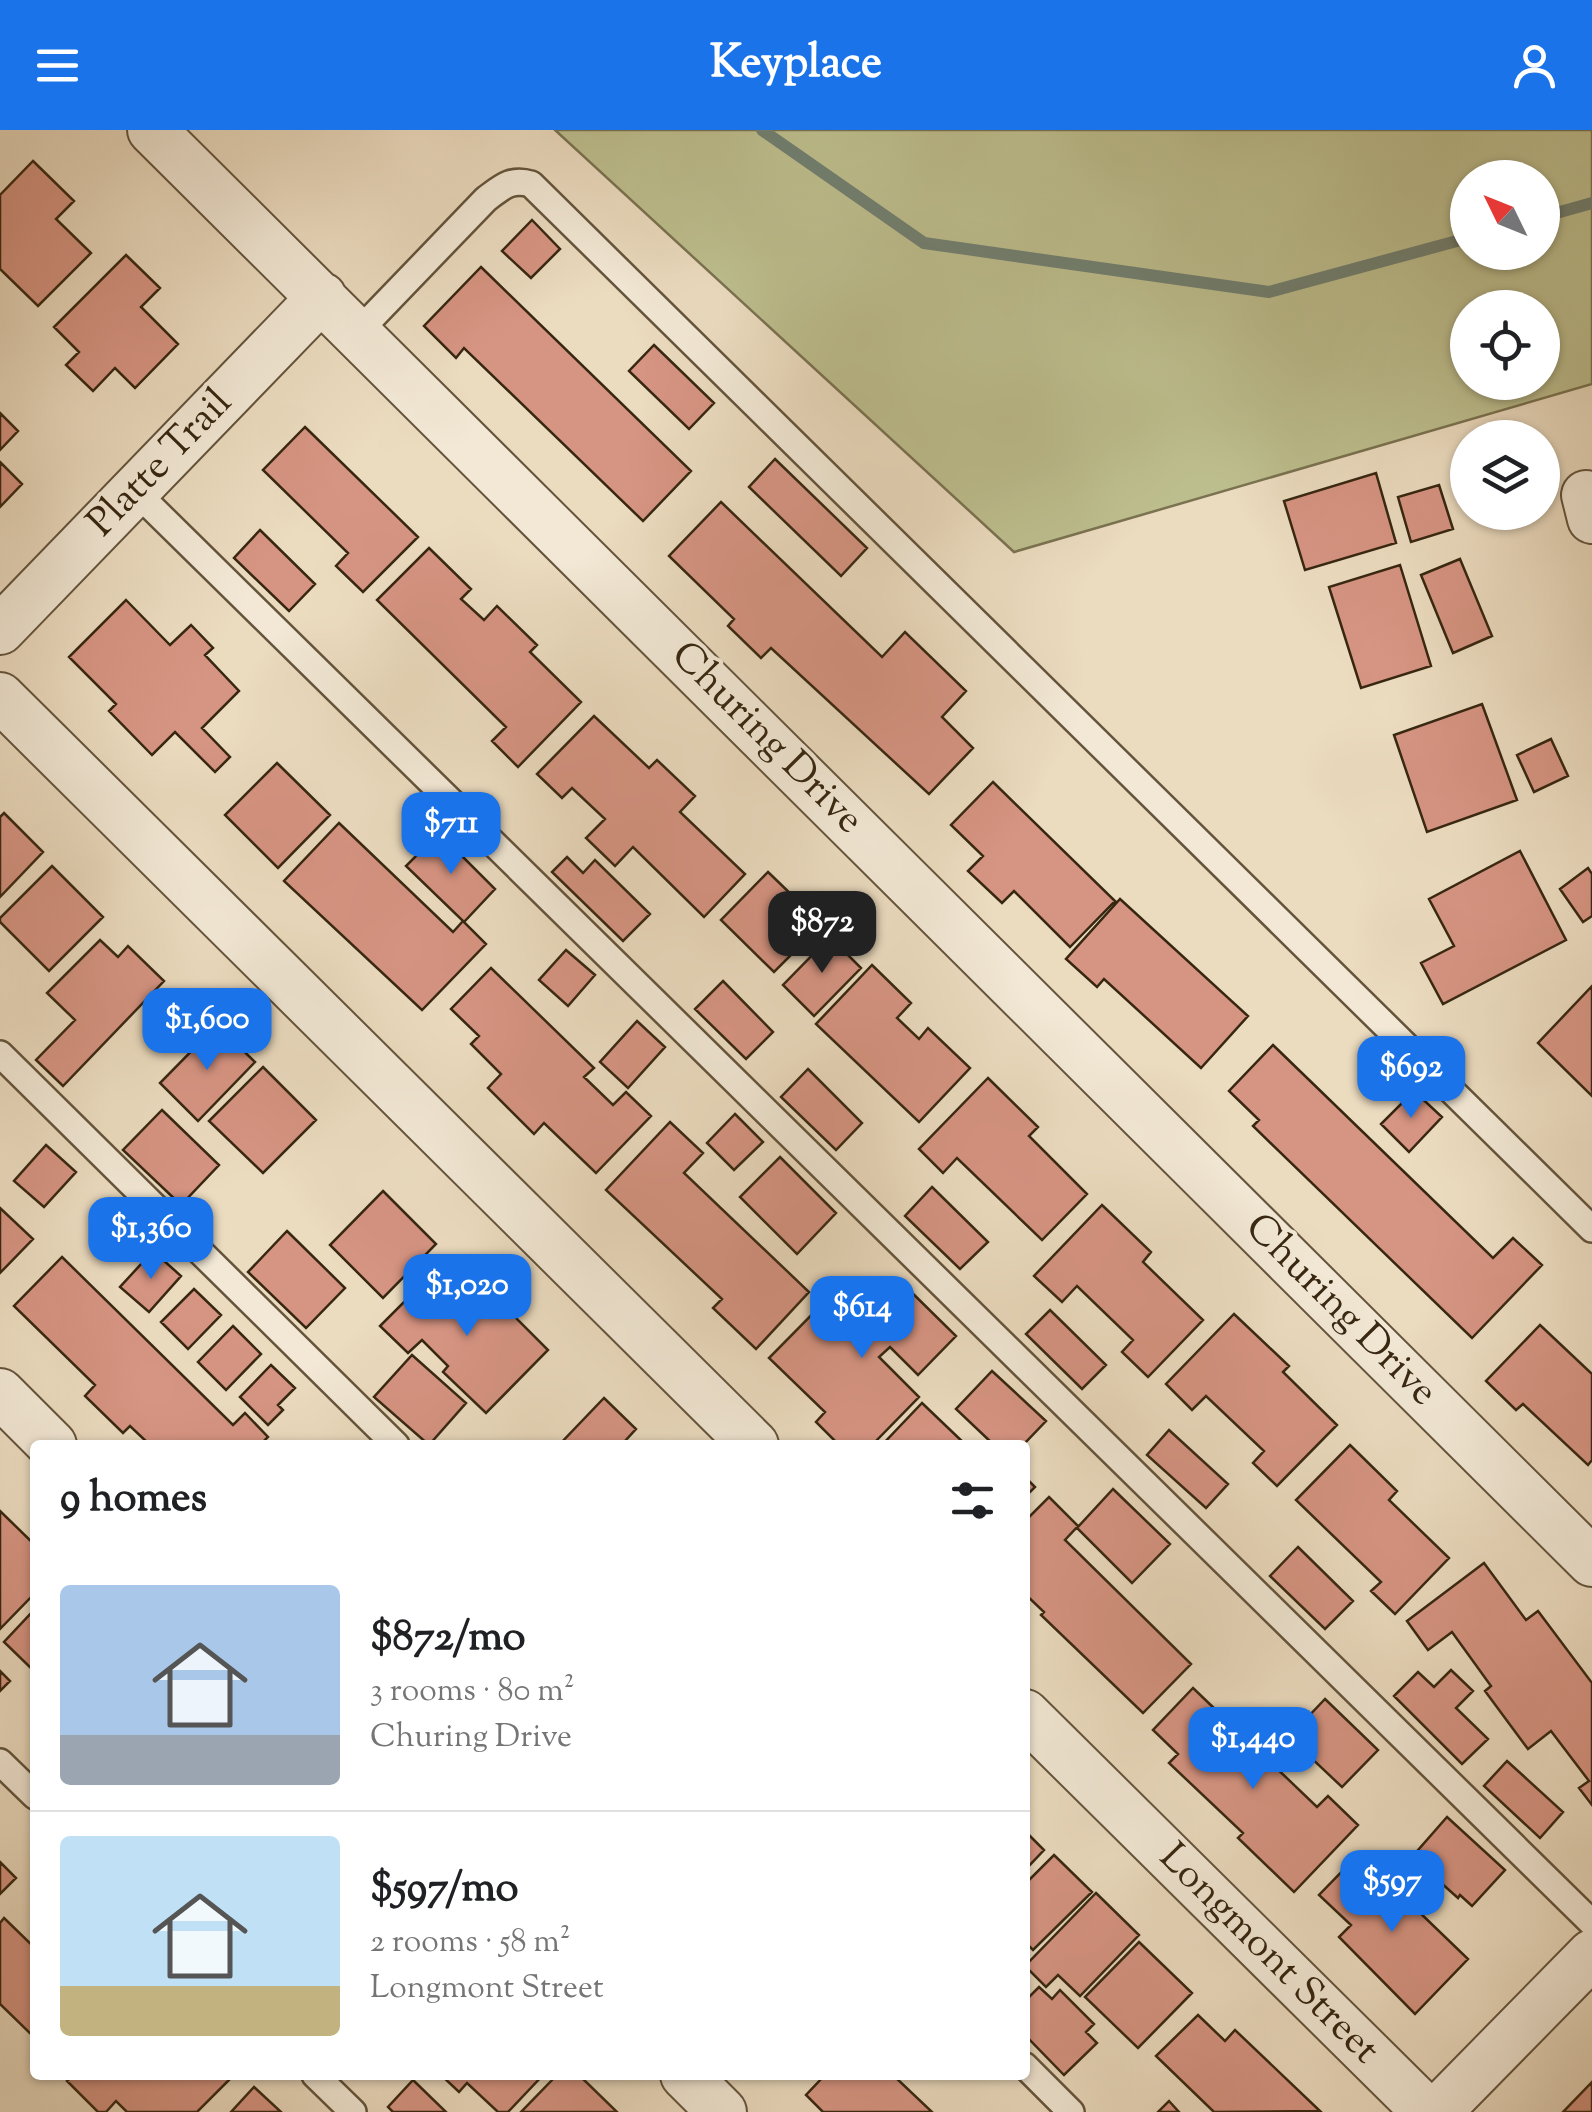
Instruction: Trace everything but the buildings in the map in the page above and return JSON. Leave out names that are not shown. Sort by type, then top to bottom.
[{"type":"street","name":"Churing Drive","points":[[152,130],[1592,1562]]},
{"type":"street","name":"Platte Trail","points":[[0,630],[322,298]]},
{"type":"street","points":[[0,697],[749,1440]]},
{"type":"street","points":[[0,1393],[47,1440]]},
{"type":"street","name":"Longmont Street","points":[[1030,1719],[1426,2112]]},
{"type":"street","points":[[1438,2112],[1592,1954]]},
{"type":"street","points":[[689,2080],[722,2112]]},
{"type":"lane","points":[[358,332],[486,199],[518,180],[531,184],[1592,1229]]},
{"type":"lane","points":[[135,491],[1592,1923]]},
{"type":"lane","points":[[0,1054],[391,1440]]},
{"type":"lane","points":[[0,1762],[30,1791]]},
{"type":"lane","points":[[1030,2071],[1071,2112]]},
{"type":"lane","points":[[320,2080],[353,2112]]},
{"type":"green space","points":[[555,130],[1592,130],[1592,384],[1560,393],[1560,290],[1450,290],[1450,400],[1537,400],[1468,420],[1450,420],[1450,425],[1014,552]]},
{"type":"waterway","points":[[762,130],[924,243],[1269,292],[1450,243]]},
{"type":"waterway","points":[[1560,212],[1592,203]]}]
